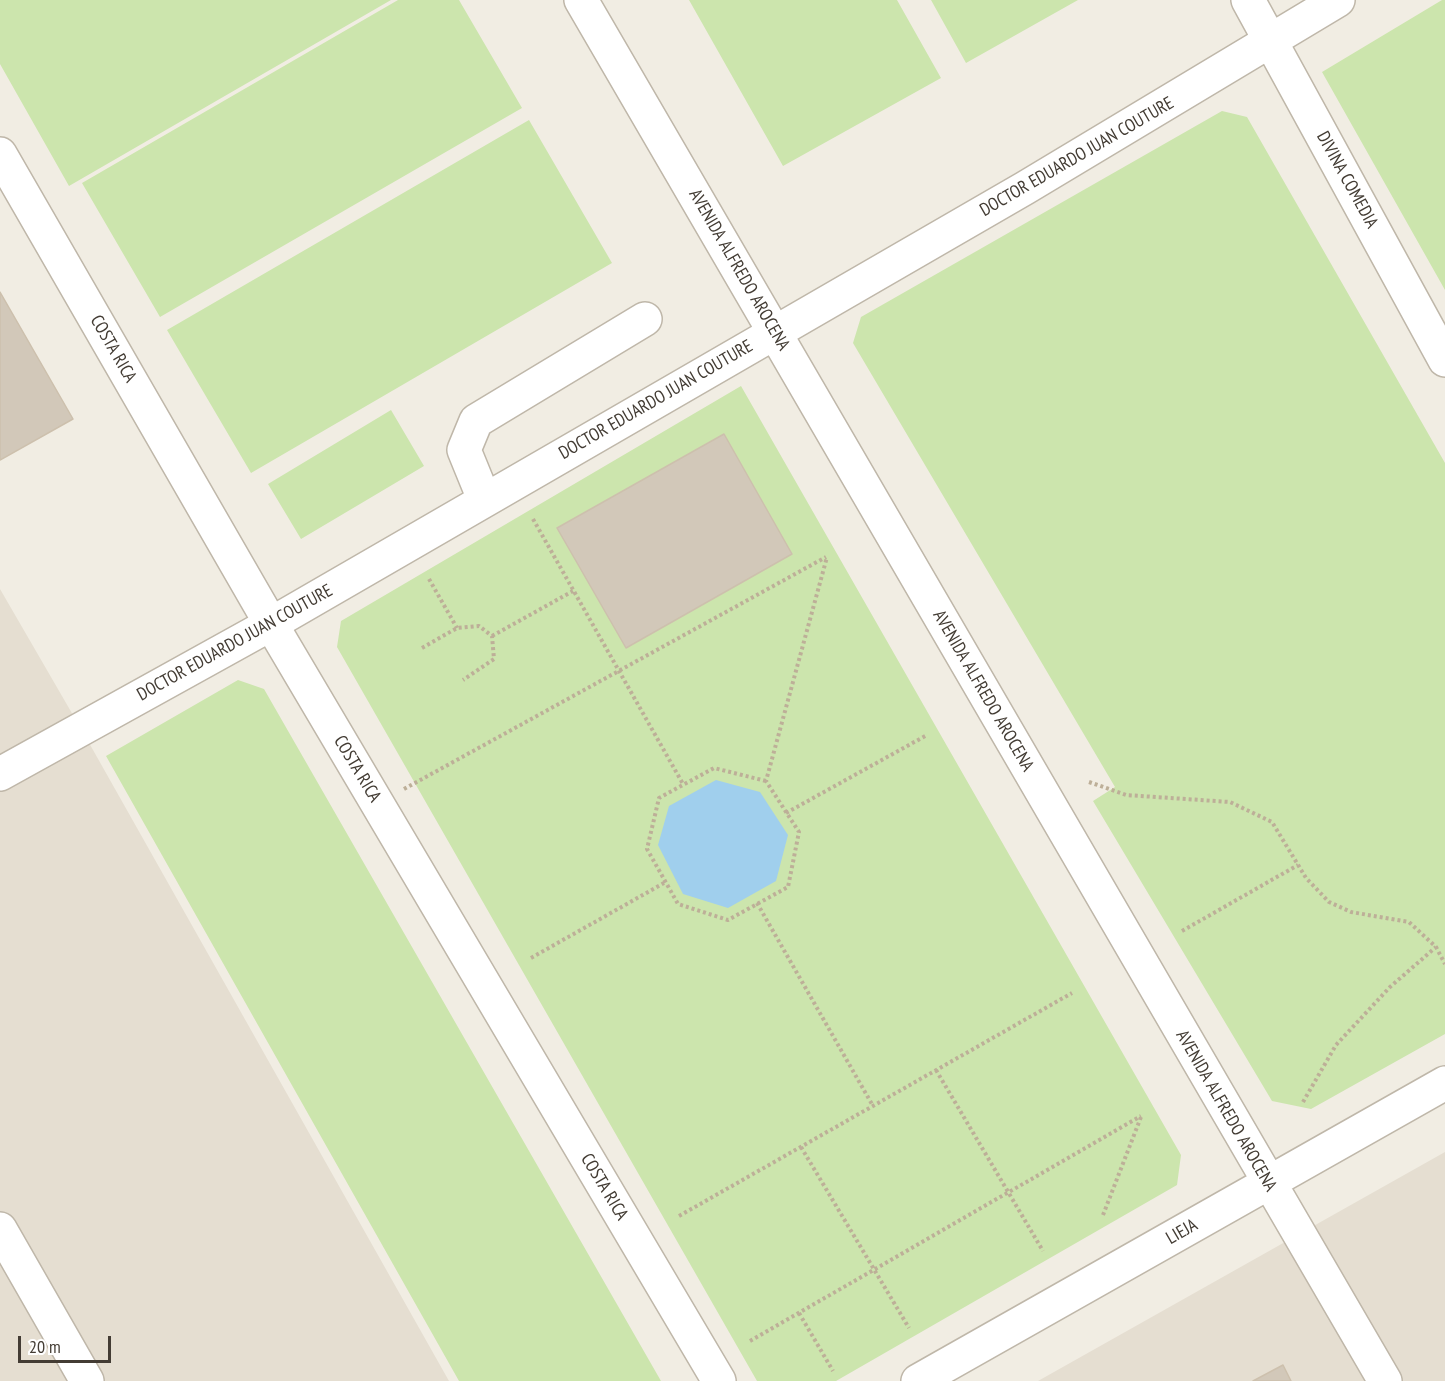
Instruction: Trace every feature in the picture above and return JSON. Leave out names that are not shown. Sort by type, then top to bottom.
[{"type":"street","name":"AVENIDA ALFREDO AROCENA","points":[[581,0],[1385,1381]]},
{"type":"street","name":"DIVINA COMEDIA","points":[[1248,0],[1445,360]]},
{"type":"street","name":"DOCTOR EDUARDO JUAN COUTURE","points":[[0,774],[271,624],[1271,43],[1338,0]]},
{"type":"street","name":"COSTA RICA","points":[[0,154],[271,624],[719,1381]]},
{"type":"street","points":[[484,499],[464,450],[476,422],[645,319]]},
{"type":"street","name":"LIEJA","points":[[918,1381],[1445,1083]]},
{"type":"street","points":[[0,1229],[87,1381]]},
{"type":"path","points":[[533,519],[683,784]]},
{"type":"path","points":[[397,793],[827,557],[766,781]]},
{"type":"path","points":[[429,579],[457,628]]},
{"type":"path","points":[[492,636],[573,591]]},
{"type":"path","points":[[422,648],[457,628],[479,626],[492,636],[494,659],[463,680]]},
{"type":"path","points":[[786,813],[927,735]]},
{"type":"path","points":[[714,768],[766,781],[799,832],[788,887],[728,920],[678,904],[646,849],[659,798],[683,784],[714,768]]},
{"type":"path","points":[[1089,782],[1126,795],[1230,802],[1272,822],[1298,865],[1329,902],[1351,912],[1409,922],[1436,947],[1445,964]]},
{"type":"path","points":[[1182,931],[1298,865]]},
{"type":"path","points":[[531,958],[664,883]]},
{"type":"path","points":[[757,903],[873,1106]]},
{"type":"path","points":[[1303,1102],[1336,1045],[1389,987],[1436,947]]},
{"type":"path","points":[[679,1216],[1072,993]]},
{"type":"path","points":[[936,1070],[1043,1251]]},
{"type":"path","points":[[750,1341],[1142,1116],[1103,1215]]},
{"type":"path","points":[[801,1147],[909,1328]]},
{"type":"path","points":[[799,1313],[833,1371]]},
{"type":"shaded area","points":[[0,589],[84,734],[449,1381],[0,1381]]},
{"type":"shaded area","points":[[1445,1152],[1445,1381],[1038,1381]]},
{"type":"green space","points":[[0,0],[391,0],[69,186],[0,64]]},
{"type":"green space","points":[[398,0],[459,0],[522,108],[160,317],[82,183]]},
{"type":"green space","points":[[689,0],[897,0],[941,78],[783,166]]},
{"type":"green space","points":[[931,0],[1078,0],[966,63]]},
{"type":"green space","points":[[1445,0],[1445,290],[1322,72]]},
{"type":"green space","points":[[1222,111],[1247,117],[1445,463],[1445,1034],[1311,1109],[1272,1101],[1093,801],[1115,787],[853,343],[861,317]]},
{"type":"green space","points":[[529,120],[612,263],[251,473],[167,330]]},
{"type":"green space","points":[[741,386],[1181,1155],[1177,1185],[836,1381],[757,1381],[337,647],[341,621]]},
{"type":"green space","points":[[391,410],[424,466],[301,539],[268,484]]},
{"type":"green space","points":[[238,680],[264,689],[661,1381],[459,1381],[106,756]]},
{"type":"water","points":[[716,780],[760,792],[788,835],[776,881],[728,908],[683,894],[658,845],[669,806]]},
{"type":"building","points":[[0,292],[73,419],[0,460]]},
{"type":"building","points":[[724,434],[792,554],[626,648],[557,528]]},
{"type":"building","points":[[1283,1365],[1291,1381],[1253,1381]]}]
